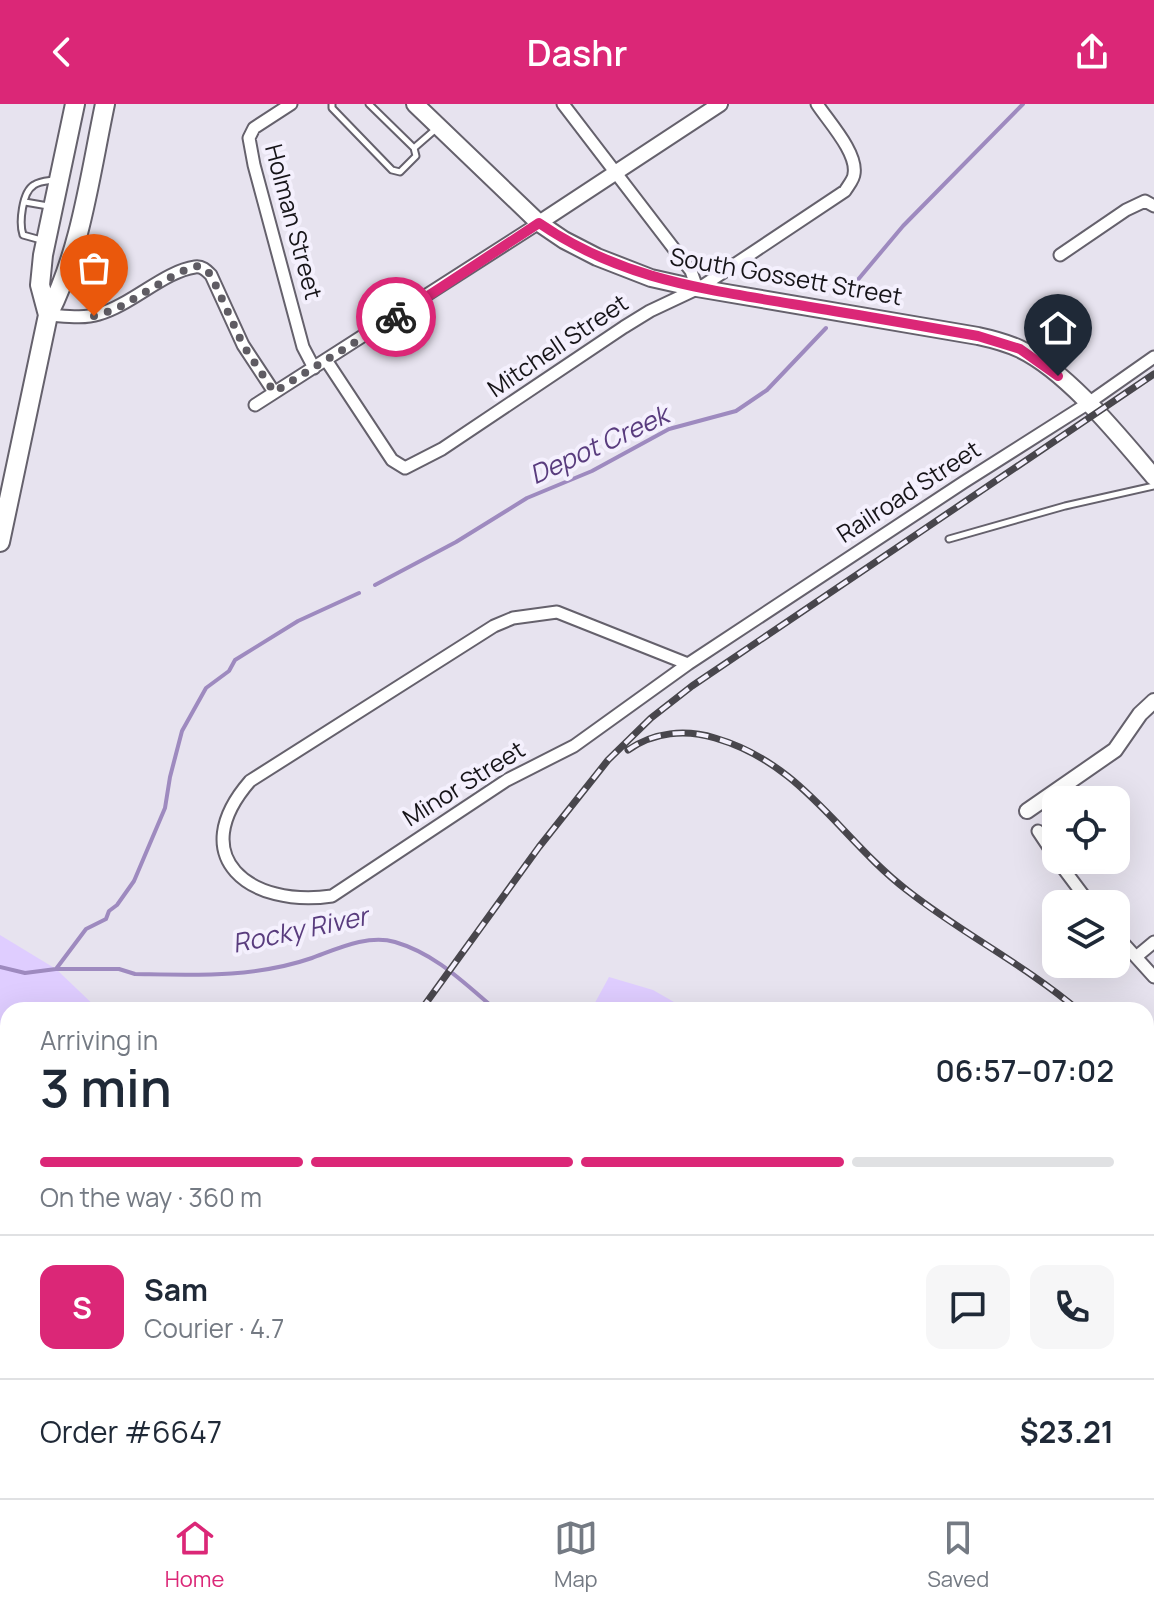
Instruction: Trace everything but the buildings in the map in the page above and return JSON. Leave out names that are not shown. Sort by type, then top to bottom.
[{"type":"highway","points":[[48,315],[40,285],[46,241],[75,104]]},
{"type":"highway","points":[[1,529],[48,315],[64,284],[75,250],[105,104]]},
{"type":"main road","name":"South Gossett Street","points":[[415,104],[539,223],[597,257],[651,278],[697,288],[998,341],[1037,359],[1087,404],[1154,477]]},
{"type":"street","name":"Holman Street","points":[[291,104],[254,128],[249,138],[303,347],[314,368]]},
{"type":"street","points":[[563,104],[691,271],[697,288]]},
{"type":"street","points":[[255,405],[720,104]]},
{"type":"street","name":"Mitchell Street","points":[[326,360],[392,460],[405,468],[442,449],[650,311],[697,288],[845,191],[855,175],[854,163],[817,104]]},
{"type":"street","points":[[1060,255],[1126,210],[1145,201],[1154,206]]},
{"type":"street","points":[[48,315],[94,316],[116,309],[178,273],[196,266],[203,267],[211,275],[243,345],[274,392]]},
{"type":"street","name":"Railroad Street","points":[[688,664],[1154,357]]},
{"type":"street","name":"Minor Street","points":[[557,612],[688,664],[574,746],[507,780],[332,896],[304,900],[267,893],[239,874],[224,858],[222,829],[232,802],[250,781],[481,634],[513,618],[557,612]]},
{"type":"street","points":[[1027,811],[1115,750],[1140,714],[1154,701]]},
{"type":"street","points":[[1038,831],[1042,837]]},
{"type":"street","points":[[1136,957],[1154,942]]},
{"type":"street","points":[[1130,950],[1154,977]]},
{"type":"lane","points":[[332,104],[332,108],[392,170],[400,172],[416,156],[414,148],[369,104]]},
{"type":"lane","points":[[414,148],[438,127]]},
{"type":"lane","points":[[46,241],[23,235],[20,228],[27,192],[33,185],[59,180]]},
{"type":"lane","points":[[25,202],[53,207]]},
{"type":"lane","points":[[949,539],[1065,506],[1154,486]]},
{"type":"shaded area","points":[[0,935],[56,969],[91,1002],[0,1002]]},
{"type":"shaded area","points":[[609,977],[653,990],[674,1002],[595,1002]]},
{"type":"waterway","name":"Depot Creek","points":[[856,282],[903,226],[1023,104]]},
{"type":"waterway","name":"Depot Creek","points":[[375,585],[456,542],[527,498],[592,471],[669,429],[736,411],[767,390],[826,328]]},
{"type":"waterway","name":"Depot Creek","points":[[56,969],[86,929],[106,919],[134,881],[165,808],[182,731],[206,688],[229,671],[235,660],[298,621],[359,593]]},
{"type":"waterway","name":"Rocky River","points":[[0,967],[25,973],[56,969],[119,969],[135,974],[224,974],[268,969],[353,944],[385,940],[424,954],[487,1002]]},
{"type":"railway","points":[[427,1002],[539,847],[608,760],[651,718],[692,686],[1154,374]]},
{"type":"railway","points":[[628,750],[648,739],[681,733],[715,738],[746,750],[797,784],[908,891],[1068,1002]]},
{"type":"way so far","points":[[94,316],[116,309],[178,273],[196,266],[203,267],[211,275],[256,368],[274,392],[396,317]]},
{"type":"route","points":[[396,317],[539,223],[597,257],[651,278],[978,336],[1020,349],[1058,376]]}]
